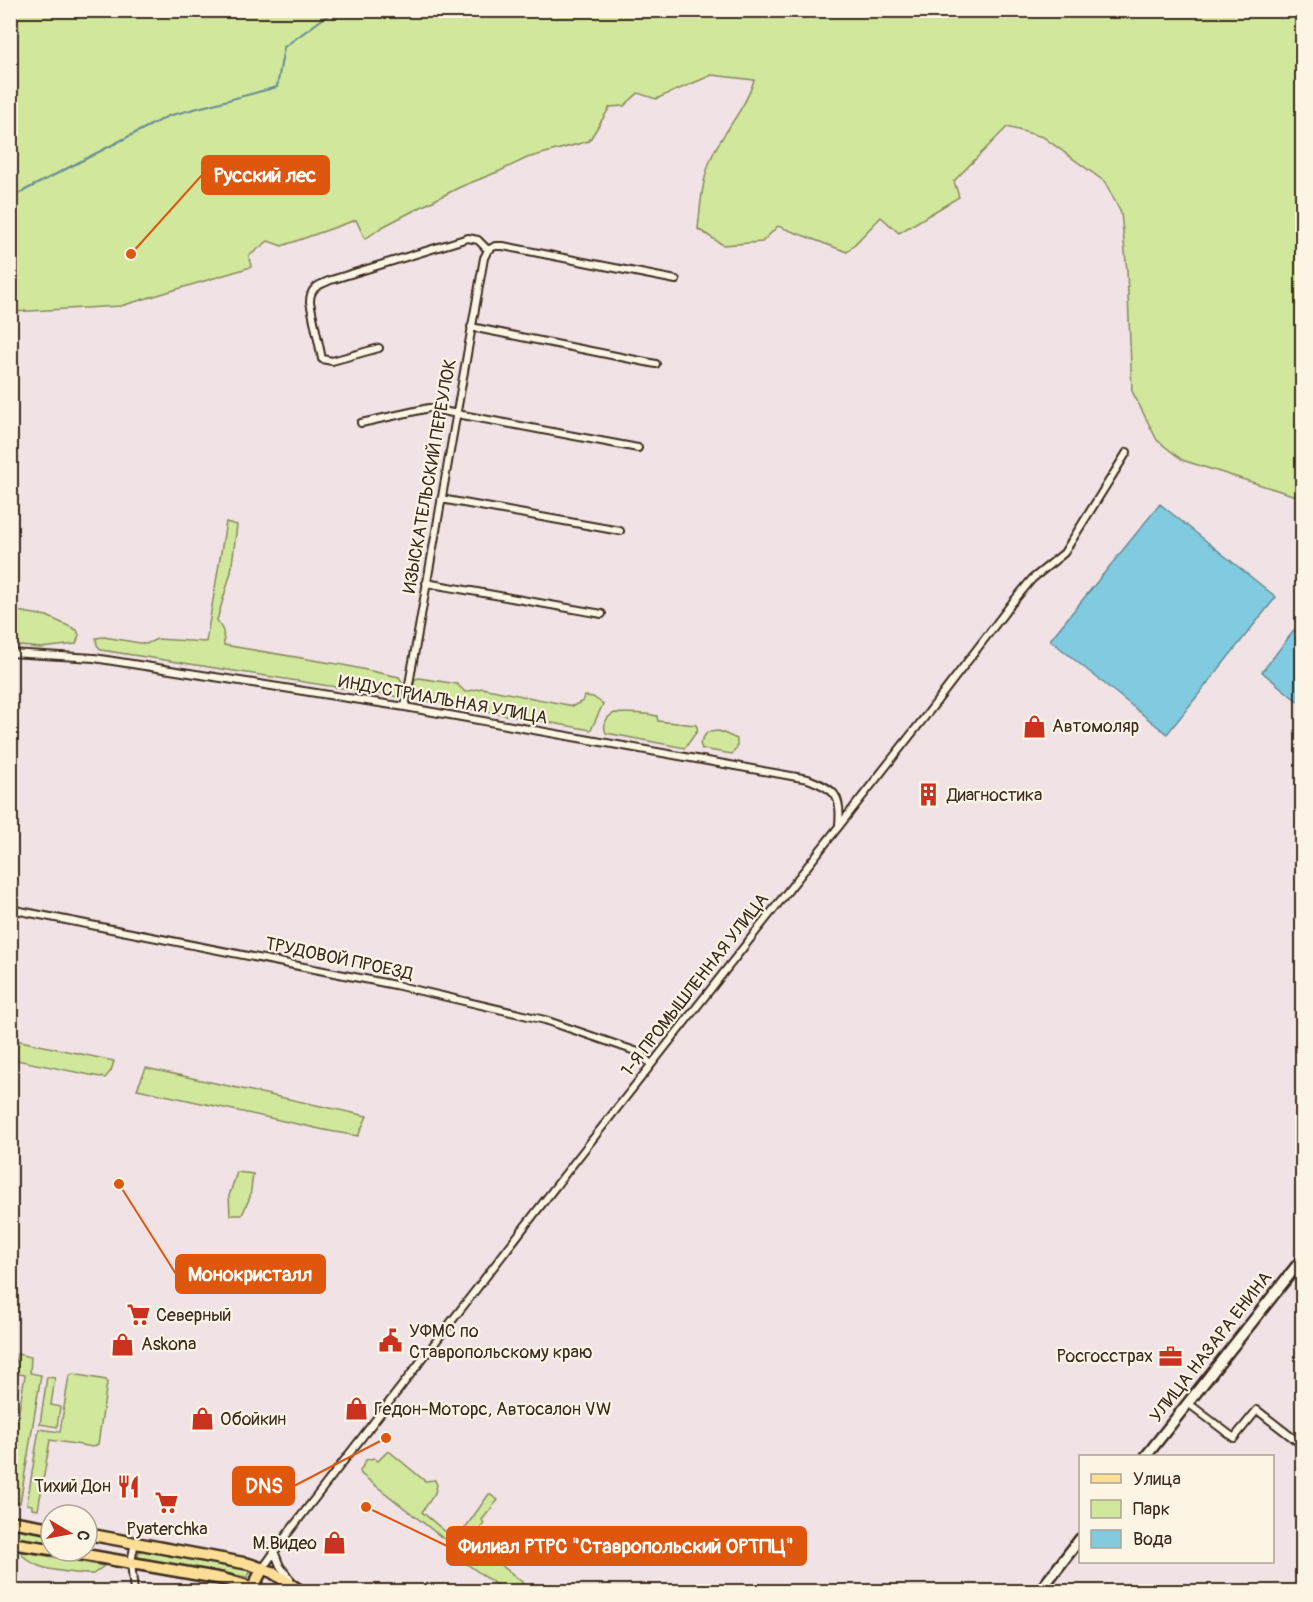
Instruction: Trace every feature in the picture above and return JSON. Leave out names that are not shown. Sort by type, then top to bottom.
[{"type":"main road","name":"УЛИЦА НАЗАРА ЕНИНА","points":[[1147,1455],[1302,1259]]},
{"type":"main road","points":[[10,1521],[39,1526]]},
{"type":"main road","points":[[99,1536],[249,1564],[266,1563],[300,1590]]},
{"type":"main road","points":[[1039,1592],[1079,1540]]},
{"type":"main road","points":[[10,1543],[39,1547]]},
{"type":"main road","points":[[99,1557],[224,1579],[254,1590],[266,1563]]},
{"type":"street","points":[[379,348],[332,361],[322,359],[310,302],[310,295],[314,288],[331,280],[468,238],[478,240],[488,250],[495,246],[504,246],[676,280]]},
{"type":"street","name":"ИЗЫСКАТЕЛЬСКИЙ ПЕРЕУЛОК","points":[[405,707],[471,327],[484,258],[488,250]]},
{"type":"street","points":[[471,327],[656,364]]},
{"type":"street","points":[[361,423],[429,408],[638,448]]},
{"type":"street","name":"1-Я ПРОМЫШЛЕННАЯ УЛИЦА","points":[[266,1563],[1012,603],[1032,579],[1064,553],[1126,452]]},
{"type":"street","points":[[441,499],[620,531]]},
{"type":"street","points":[[426,584],[602,614]]},
{"type":"street","name":"ИНДУСТРИАЛЬНАЯ УЛИЦА","points":[[10,653],[94,658],[405,707],[808,779],[825,786],[836,796],[841,808],[839,824]]},
{"type":"street","name":"ТРУДОВОЙ ПРОЕЗД","points":[[10,909],[395,985],[538,1019],[640,1053],[651,1065]]},
{"type":"street","points":[[1188,1403],[1234,1438],[1257,1410],[1302,1445]]},
{"type":"street","points":[[280,1566],[279,1555],[285,1537]]},
{"type":"street","points":[[134,1592],[131,1562],[135,1542]]},
{"type":"street","points":[[274,1551],[280,1566],[300,1590]]},
{"type":"green space","points":[[11,10],[1302,11],[1302,498],[1182,460],[1157,440],[1132,391],[1127,271],[1121,213],[1105,182],[1043,137],[1007,127],[954,181],[959,197],[899,233],[881,217],[847,252],[778,226],[762,242],[723,245],[698,229],[703,188],[711,158],[742,106],[754,80],[712,75],[656,99],[638,93],[624,106],[610,107],[589,141],[527,158],[460,187],[384,226],[365,239],[356,220],[282,246],[268,241],[249,256],[251,267],[121,306],[11,312]]},
{"type":"green space","points":[[226,522],[237,525],[231,572],[217,620],[223,631],[224,645],[399,677],[403,687],[399,697],[101,650],[96,638],[104,637],[146,644],[157,639],[206,642]]},
{"type":"green space","points":[[11,610],[47,616],[77,630],[79,635],[76,644],[41,648],[11,645]]},
{"type":"green space","points":[[415,679],[457,684],[465,692],[482,688],[573,706],[583,701],[585,696],[593,697],[603,704],[591,730],[416,699],[412,695]]},
{"type":"green space","points":[[615,713],[657,716],[658,721],[696,725],[698,730],[685,748],[606,733],[606,721]]},
{"type":"green space","points":[[719,731],[737,739],[737,748],[732,754],[702,749],[700,743],[707,732]]},
{"type":"green space","points":[[11,1039],[114,1061],[111,1071],[105,1078],[11,1059]]},
{"type":"green space","points":[[146,1068],[367,1116],[358,1136],[137,1089]]},
{"type":"green space","points":[[237,1172],[253,1174],[250,1197],[242,1215],[230,1215],[229,1196]]},
{"type":"green space","points":[[17,1354],[31,1357],[30,1373],[41,1375],[20,1503],[16,1502],[15,1506],[11,1505],[11,1458],[25,1375],[14,1373]]},
{"type":"green space","points":[[73,1374],[106,1380],[98,1444],[93,1447],[50,1440],[38,1510],[32,1509],[32,1505],[27,1504],[39,1429],[60,1432],[69,1376]]},
{"type":"green space","points":[[47,1377],[55,1378],[51,1405],[60,1407],[57,1427],[40,1424]]},
{"type":"green space","points":[[390,1452],[425,1481],[435,1480],[437,1485],[435,1493],[422,1512],[453,1538],[464,1536],[463,1531],[489,1494],[498,1500],[482,1520],[484,1523],[472,1541],[522,1582],[523,1587],[528,1591],[505,1591],[467,1564],[464,1558],[466,1554],[361,1474],[360,1471],[366,1460],[374,1458],[378,1461]]},
{"type":"green space","points":[[10,1528],[39,1533],[39,1543],[11,1538]]},
{"type":"green space","points":[[142,1550],[243,1568],[249,1570],[250,1573],[247,1577],[140,1559],[138,1556]]},
{"type":"green space","points":[[20,1551],[39,1554],[39,1563],[87,1563],[104,1566],[93,1574],[86,1574],[41,1567],[25,1558]]},
{"type":"water","points":[[1160,504],[1276,597],[1167,734],[1050,640]]},
{"type":"water","points":[[1302,620],[1302,705],[1262,672]]},
{"type":"waterway","points":[[10,198],[168,116],[277,87],[284,47],[335,10]]},
{"type":"place","name":"Русский лес","points":[[131,254]]},
{"type":"place","name":"Автомоляр","points":[[1034,726]]},
{"type":"place","name":"Диагностика","points":[[929,795]]},
{"type":"place","name":"Монокристалл","points":[[119,1184]]},
{"type":"place","name":"Северный","points":[[138,1315]]},
{"type":"place","name":"УФМС по Ставропольскому краю","points":[[391,1341]]},
{"type":"place","name":"Askona","points":[[123,1344]]},
{"type":"place","name":"Росгосстрах","points":[[1171,1356]]},
{"type":"place","name":"Гедон-Моторс, Автосалон VW","points":[[356,1409]]},
{"type":"place","name":"Обойкин","points":[[202,1419]]},
{"type":"place","name":"DNS","points":[[386,1438]]},
{"type":"place","name":"Тихий Дон","points":[[129,1486]]},
{"type":"place","name":"Pyaterchka","points":[[167,1503]]},
{"type":"place","name":"Филиал РТРС \"Ставропольский ОРТПЦ\"","points":[[366,1507]]},
{"type":"place","name":"М.Видео","points":[[335,1543]]}]
